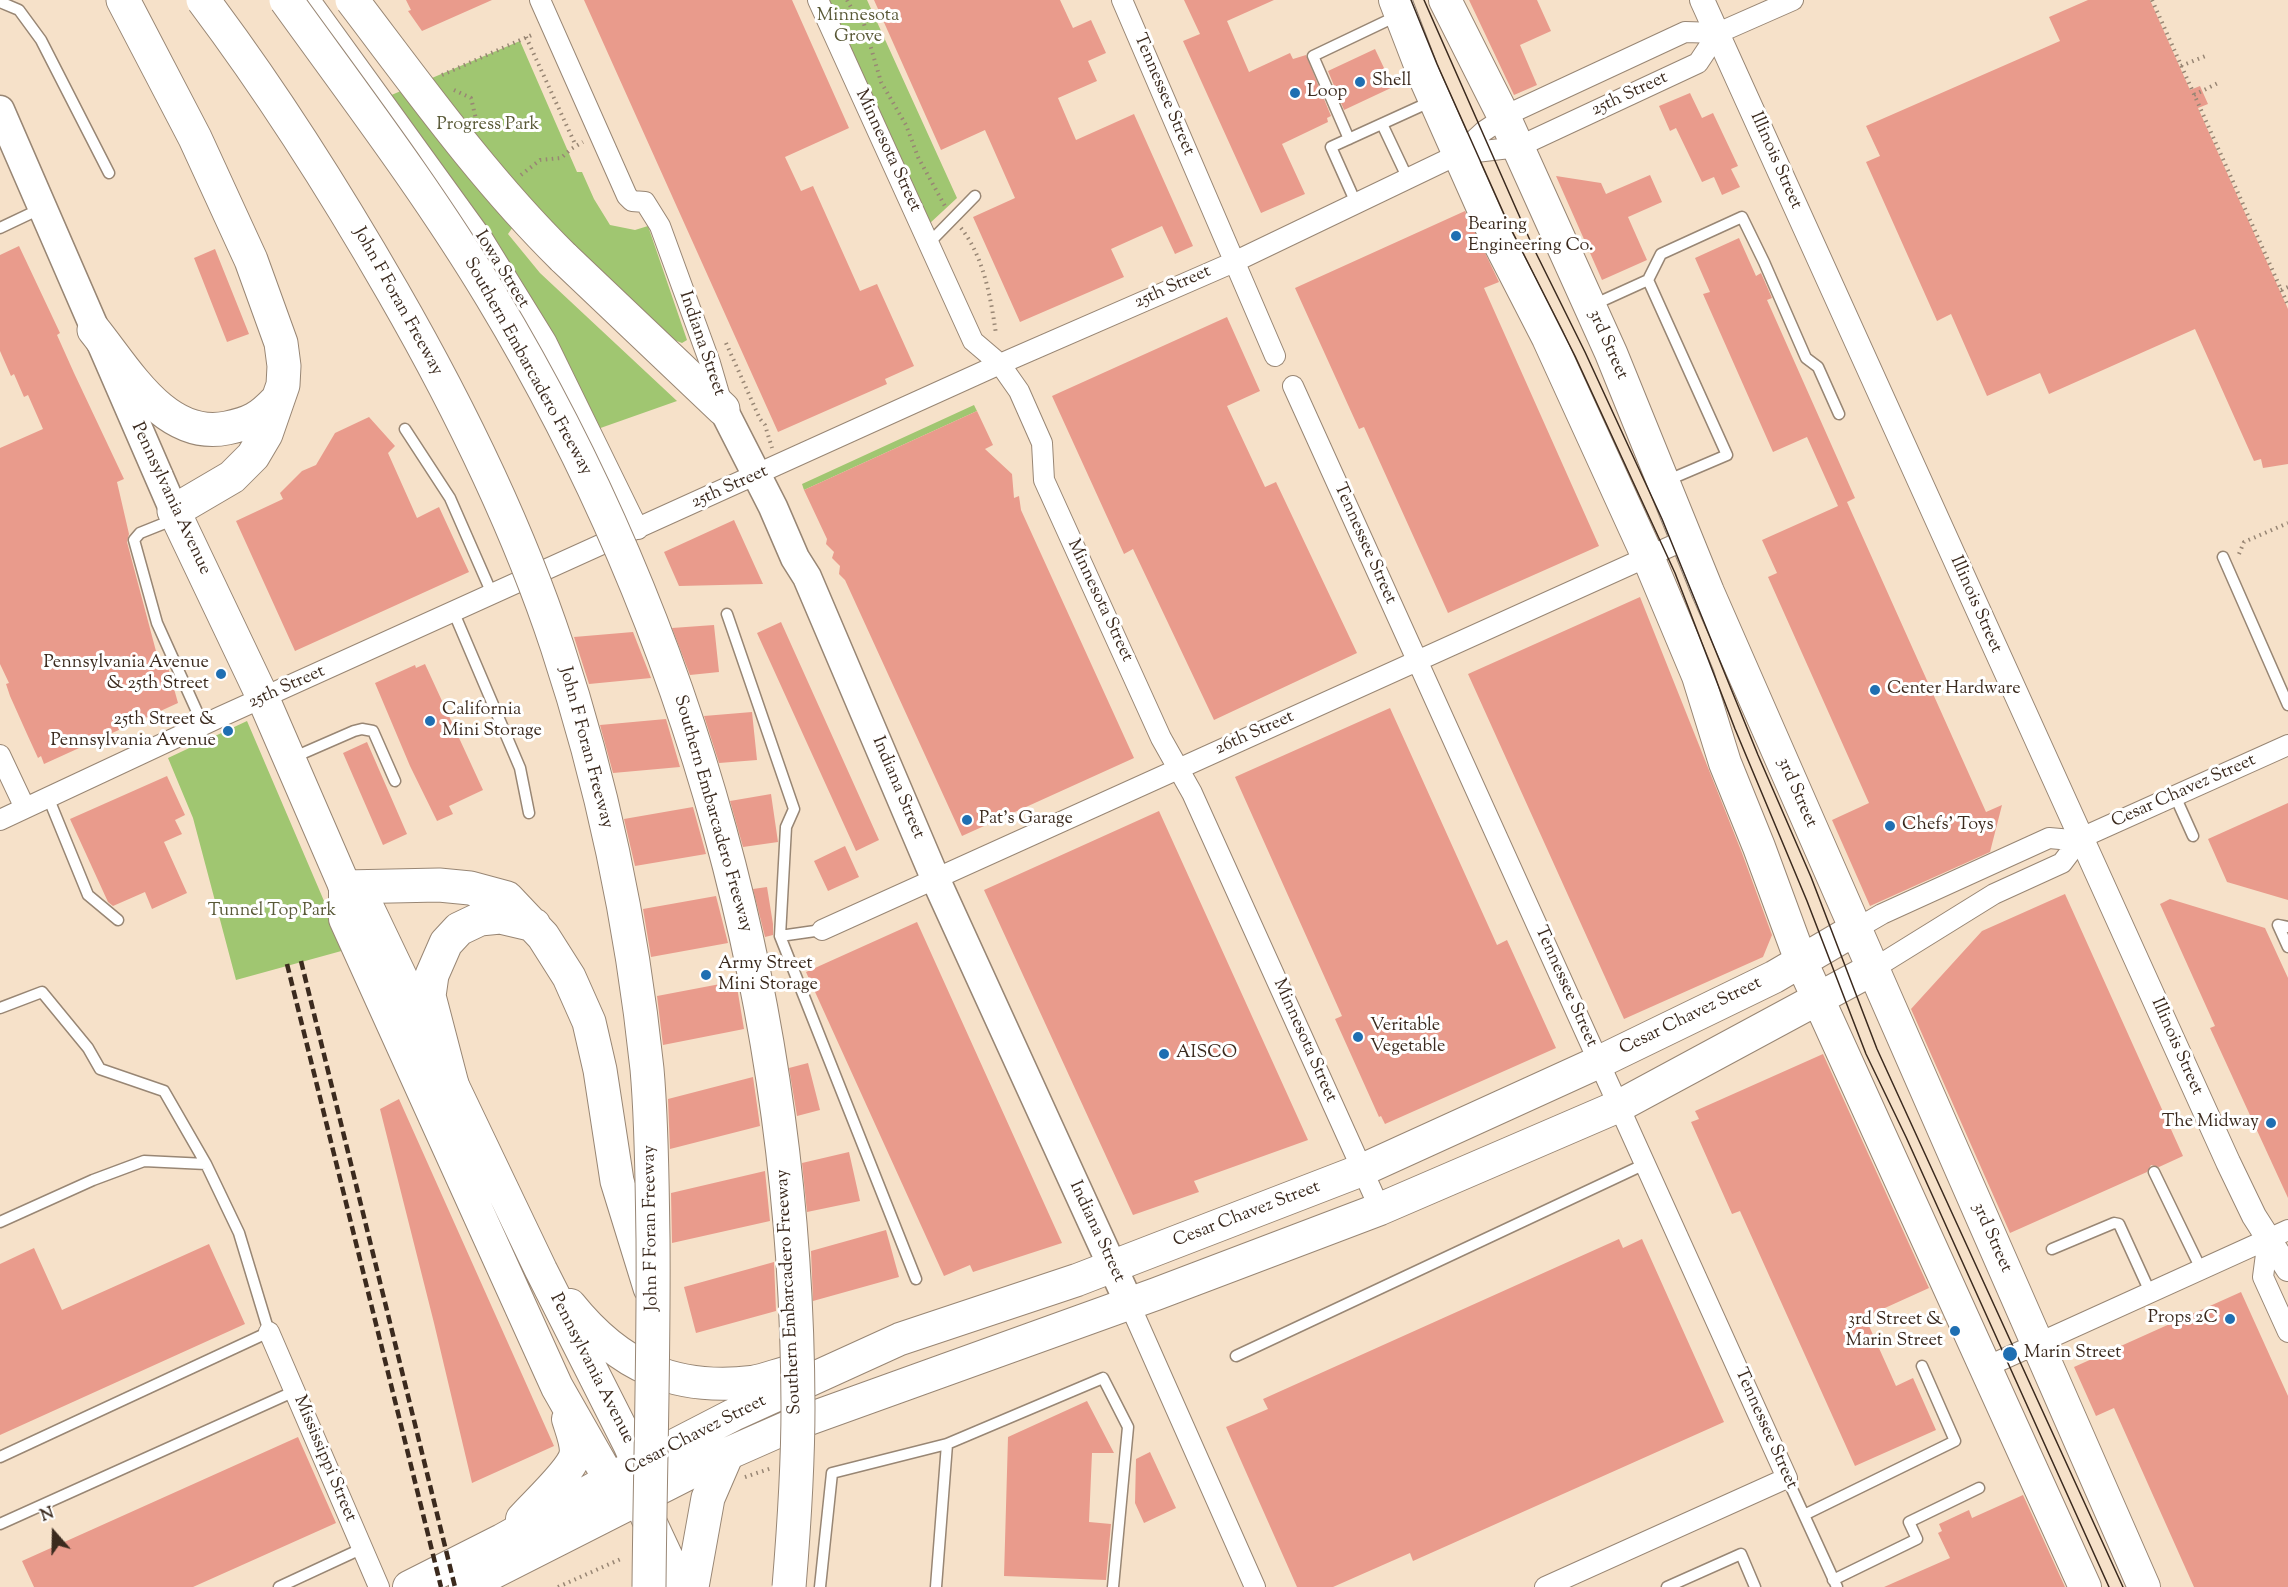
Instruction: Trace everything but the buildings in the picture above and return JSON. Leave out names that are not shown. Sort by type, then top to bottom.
[{"type":"highway","points":[[123,0],[195,138],[263,291],[281,343],[284,366],[283,385],[266,434],[252,456],[232,477],[176,514]]},
{"type":"highway","name":"John F Foran Freeway","points":[[203,0],[260,77],[317,165],[410,322],[456,407],[500,497],[530,570],[578,715],[601,804],[620,893],[635,980],[648,1094],[652,1161],[653,1298],[649,1587]]},
{"type":"highway","name":"Southern Embarcadero Freeway","points":[[286,0],[441,218],[492,297],[576,451],[612,527],[683,705],[731,870],[752,961],[768,1051],[780,1142],[795,1319],[798,1406],[796,1492],[789,1587]]},
{"type":"highway","points":[[352,0],[490,179],[525,220],[723,409]]},
{"type":"highway","points":[[94,330],[149,398],[180,424],[199,429],[221,430],[242,425],[260,418],[277,400]]},
{"type":"highway","points":[[345,887],[439,885],[470,888],[507,898],[538,931],[569,977],[589,1022],[600,1070],[617,1181],[653,1298]]},
{"type":"highway","points":[[454,1092],[429,996],[432,975],[446,943],[459,929],[480,919],[500,917],[538,931]]},
{"type":"highway","points":[[692,1587],[708,1498],[728,1454]]},
{"type":"highway","points":[[639,1500],[669,1561],[672,1587]]},
{"type":"main road","name":"3rd Street","points":[[1445,0],[1518,147],[1590,306],[1687,539],[2144,1587]]},
{"type":"main road","points":[[1398,7],[1435,100],[1493,231],[1553,348],[1648,556],[1698,676],[1725,763],[1801,961],[2085,1587]]},
{"type":"main road","name":"Pennsylvania Avenue","points":[[0,110],[94,330],[176,514],[263,698],[345,887],[368,909],[454,1092],[638,1464],[639,1500]]},
{"type":"main road","name":"Indiana Street","points":[[723,409],[773,507],[795,558],[807,577],[935,879],[1129,1303]]},
{"type":"main road","name":"Pennsylvania Avenue","points":[[345,887],[345,919],[557,1387],[610,1480],[639,1500]]},
{"type":"main road","name":"Cesar Chavez Street","points":[[409,1587],[502,1540],[638,1464],[733,1415],[900,1339],[1111,1267],[1362,1170],[1599,1062],[1801,961],[1856,929]]},
{"type":"main road","name":"Cesar Chavez Street","points":[[465,1587],[728,1454],[795,1424],[1380,1209],[1618,1106],[1873,969]]},
{"type":"main road","points":[[541,1270],[586,1326],[616,1352],[662,1376],[705,1384],[754,1382],[900,1339]]},
{"type":"main road","points":[[502,1540],[566,1473],[576,1454],[575,1442],[557,1387]]},
{"type":"street","name":"Iowa Street","points":[[310,0],[483,238],[546,341],[638,529]]},
{"type":"street","name":"Indiana Street","points":[[540,0],[627,196],[632,201],[645,202],[660,226],[710,363],[723,409]]},
{"type":"street","name":"Minnesota Street","points":[[818,0],[973,341],[1000,364],[1018,391],[1042,443],[1044,480],[1161,738],[1192,793],[1380,1209]]},
{"type":"street","name":"Tennessee Street","points":[[1122,0],[1275,356]]},
{"type":"street","name":"Illinois Street","points":[[1702,0],[2228,1162],[2254,1216],[2278,1234],[2288,1269]]},
{"type":"street","name":"25th Street","points":[[0,820],[203,725],[493,596],[1000,364],[1234,262],[1459,154],[1503,117],[1685,32],[1718,33],[1793,0]]},
{"type":"street","name":"25th Street","points":[[1459,154],[1518,147],[1698,63],[1718,33]]},
{"type":"street","name":"Tennessee Street","points":[[1293,386],[1787,1478]]},
{"type":"street","name":"26th Street","points":[[822,930],[1687,539]]},
{"type":"street","name":"Cesar Chavez Street","points":[[1856,929],[1882,914],[2049,838],[2072,840],[2081,838],[2288,746]]},
{"type":"street","points":[[0,755],[25,808]]},
{"type":"street","name":"Cesar Chavez Street","points":[[1873,969],[1994,894],[2062,863],[2081,838]]},
{"type":"street","points":[[1986,1367],[2278,1234]]},
{"type":"street","points":[[2278,1234],[2263,1277],[2288,1332]]},
{"type":"street","name":"Indiana Street","points":[[1129,1303],[1255,1587]]},
{"type":"street","name":"Mississippi Street","points":[[269,1332],[379,1587]]},
{"type":"street","points":[[1545,1587],[1787,1478]]},
{"type":"lane","points":[[0,2],[19,10],[41,40],[109,173]]},
{"type":"lane","points":[[1348,140],[1313,56],[1398,7]]},
{"type":"lane","points":[[1356,203],[1330,147],[1435,100]]},
{"type":"lane","points":[[1382,124],[1407,179]]},
{"type":"lane","points":[[929,243],[975,196]]},
{"type":"lane","points":[[0,228],[42,208]]},
{"type":"lane","points":[[1590,306],[1648,280],[1661,254],[1742,217],[1806,358],[1818,367],[1839,414]]},
{"type":"lane","points":[[1648,280],[1727,455],[1663,482]]},
{"type":"lane","points":[[405,429],[450,498],[493,596]]},
{"type":"lane","points":[[176,514],[140,533],[134,540],[157,623],[203,725]]},
{"type":"lane","points":[[2223,557],[2288,705]]},
{"type":"lane","points":[[454,613],[520,768],[529,813]]},
{"type":"lane","points":[[727,614],[794,809],[786,827],[780,936],[916,1279]]},
{"type":"lane","points":[[289,759],[354,731],[362,729],[373,731],[395,781]]},
{"type":"lane","points":[[2175,796],[2193,836]]},
{"type":"lane","points":[[48,797],[88,895],[118,920]]},
{"type":"lane","points":[[2288,927],[2278,925],[2288,947]]},
{"type":"lane","points":[[780,936],[822,930]]},
{"type":"lane","points":[[0,1008],[42,992],[88,1048],[100,1069],[164,1090],[206,1164],[239,1233],[269,1332],[0,1457]]},
{"type":"lane","points":[[0,1222],[93,1179],[144,1161],[206,1164]]},
{"type":"lane","points":[[1236,1356],[1645,1164]]},
{"type":"lane","points":[[2154,1172],[2201,1269]]},
{"type":"lane","points":[[2052,1250],[2114,1223],[2120,1224],[2150,1292]]},
{"type":"lane","points":[[1804,1515],[1955,1441],[1922,1366]]},
{"type":"lane","points":[[820,1587],[832,1473],[946,1444],[1102,1378],[1128,1427],[1113,1587]]},
{"type":"lane","points":[[0,1524],[295,1391]]},
{"type":"lane","points":[[936,1587],[946,1444]]},
{"type":"lane","name":"Tennessee Street","points":[[1787,1478],[1835,1583]]},
{"type":"lane","points":[[1835,1583],[1917,1539],[1909,1522],[1979,1488]]},
{"type":"lane","points":[[279,1587],[363,1548]]},
{"type":"lane","points":[[1667,1587],[1741,1554],[1755,1587]]},
{"type":"path","points":[[847,0],[857,18],[864,24],[881,82],[906,125],[918,157],[953,218],[966,235],[988,283],[1000,364]]},
{"type":"path","points":[[2152,0],[2288,305]]},
{"type":"path","points":[[433,79],[552,26]]},
{"type":"path","points":[[526,37],[576,146]]},
{"type":"path","points":[[2181,66],[2208,55]]},
{"type":"path","points":[[2194,94],[2220,82]]},
{"type":"path","points":[[449,88],[471,98]]},
{"type":"path","points":[[516,180],[540,160],[561,158],[599,132]]},
{"type":"path","points":[[2282,290],[2288,287]]},
{"type":"path","points":[[760,419],[769,435]]},
{"type":"green space","name":"Minnesota Grove","points":[[825,0],[867,0],[957,198],[929,224]]},
{"type":"green space","name":"Progress Park","points":[[520,41],[577,172],[582,172],[594,199],[610,225],[635,230],[648,226],[687,340],[682,343],[669,338],[529,204],[508,234],[540,273],[677,401],[592,431],[389,96]]},
{"type":"green space","points":[[974,405],[977,411],[804,490],[802,484]]},
{"type":"green space","name":"Tunnel Top Park","points":[[247,721],[345,950],[236,980],[193,818],[168,758]]},
{"type":"tram line","points":[[1411,0],[1508,223],[1575,356],[1675,573],[1735,729],[1807,901],[1866,1054],[1906,1137],[2109,1587]]},
{"type":"tram line","points":[[1424,0],[1533,247],[1585,352],[1662,519],[1758,755],[1811,877],[1877,1049],[2123,1587]]},
{"type":"railway","points":[[301,961],[455,1587]]},
{"type":"railway","points":[[287,964],[441,1587]]},
{"type":"place","name":"Shell","points":[[1360,82]]},
{"type":"place","name":"Loop","points":[[1295,93]]},
{"type":"place","name":"Bearing Engineering Co.","points":[[1456,236]]},
{"type":"place","name":"Pennsylvania Avenue & 25th Street","points":[[221,674]]},
{"type":"place","name":"Center Hardware","points":[[1875,690]]},
{"type":"place","name":"California Mini Storage","points":[[430,721]]},
{"type":"place","name":"25th Street & Pennsylvania Avenue","points":[[228,731]]},
{"type":"place","name":"Pat's Garage","points":[[967,820]]},
{"type":"place","name":"Chefs’ Toys","points":[[1890,826]]},
{"type":"place","name":"Army Street Mini Storage","points":[[706,975]]},
{"type":"place","name":"Veritable Vegetable","points":[[1358,1037]]},
{"type":"place","name":"AISCO","points":[[1164,1054]]},
{"type":"place","name":"The Midway","points":[[2271,1123]]},
{"type":"place","name":"Props 2C","points":[[2230,1319]]},
{"type":"place","name":"3rd Street & Marin Street","points":[[1955,1331]]},
{"type":"place","name":"Marin Street","points":[[2010,1354]]}]
